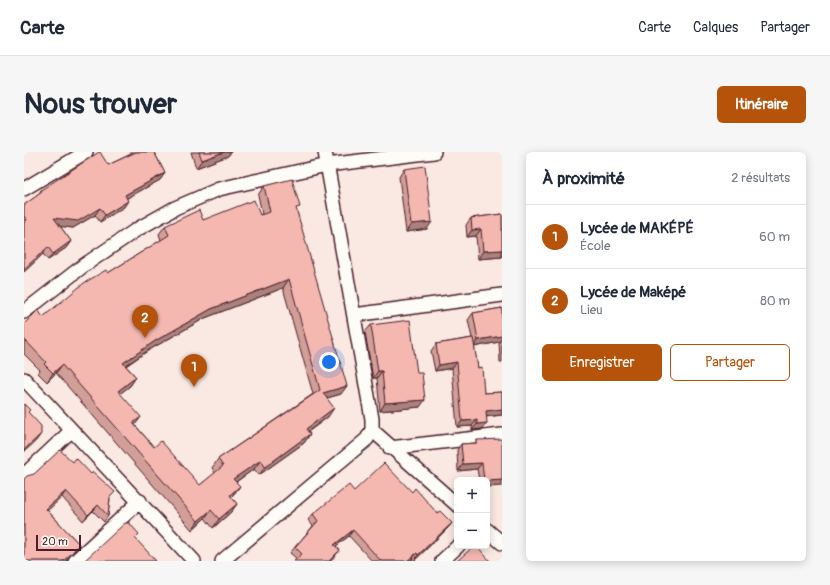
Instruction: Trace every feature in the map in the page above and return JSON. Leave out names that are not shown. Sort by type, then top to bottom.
[{"type":"street","points":[[24,189],[86,152]]},
{"type":"street","points":[[222,561],[367,439],[372,430],[372,419],[325,152]]},
{"type":"street","points":[[24,312],[83,266],[136,230],[175,208],[219,189],[327,166],[434,152]]},
{"type":"street","points":[[354,315],[502,295]]},
{"type":"street","points":[[24,379],[71,431],[140,501],[194,561]]},
{"type":"street","points":[[372,430],[390,448],[454,502]]},
{"type":"street","points":[[24,475],[71,431]]},
{"type":"street","points":[[390,448],[502,434]]},
{"type":"street","points":[[75,561],[140,501]]},
{"type":"street","points":[[490,533],[502,543]]},
{"type":"street","points":[[442,561],[455,549]]},
{"type":"building","points":[[99,152],[108,165],[136,152],[154,152],[165,173],[125,195],[128,201],[105,215],[100,208],[78,221],[54,218],[71,241],[53,254],[48,247],[24,269],[24,223],[27,220],[24,216],[24,205],[42,192],[41,190]]},
{"type":"building","points":[[199,152],[224,152],[202,160]]},
{"type":"building","points":[[425,166],[432,222],[411,224],[404,169]]},
{"type":"building","points":[[292,179],[300,207],[296,208],[347,386],[323,393],[334,408],[306,429],[310,434],[265,467],[261,460],[233,479],[240,486],[230,495],[237,504],[219,519],[211,510],[198,521],[62,365],[53,373],[44,364],[46,362],[24,339],[24,324],[38,310],[43,317],[84,283],[106,270],[108,273],[169,235],[165,226],[199,210],[203,220],[254,200],[260,215],[270,212],[264,186]],"holes":[[[289,279],[320,390],[218,459],[223,466],[200,485],[161,441],[154,447],[133,423],[141,417],[118,391],[136,377],[123,363],[155,341],[211,309]]]},
{"type":"building","points":[[502,214],[502,250],[483,251],[481,229],[472,230],[471,218]]},
{"type":"building","points":[[502,308],[502,336],[478,340],[473,313]]},
{"type":"building","points":[[410,320],[417,373],[422,373],[425,400],[385,403],[382,371],[378,371],[371,325]]},
{"type":"building","points":[[473,338],[478,368],[482,367],[484,393],[502,392],[502,409],[486,411],[487,423],[477,424],[477,420],[462,421],[457,362],[439,365],[436,344]]},
{"type":"building","points":[[24,404],[30,410],[28,412],[41,426],[41,434],[24,450]]},
{"type":"building","points":[[502,439],[502,480],[490,481],[490,477],[484,477],[482,463],[463,464],[461,444],[477,443],[477,440]]},
{"type":"building","points":[[60,450],[73,462],[76,458],[91,474],[93,472],[115,492],[110,497],[108,516],[98,505],[88,515],[66,491],[46,509],[79,544],[63,561],[24,561],[24,479],[27,476],[34,474]]},
{"type":"building","points":[[384,463],[412,492],[415,488],[437,513],[440,511],[452,523],[418,555],[417,553],[407,561],[381,561],[353,530],[334,545],[340,550],[329,561],[294,561],[302,554],[295,547],[318,521],[313,514],[349,485],[354,491]]},
{"type":"building","points":[[125,523],[129,523],[139,534],[135,538],[156,561],[84,561]]},
{"type":"building","points":[[471,549],[480,549],[490,561],[457,561]]},
{"type":"waterway","points":[[361,452],[369,446]]},
{"type":"place","name":"Lycée de Maképé","points":[[145,338]]},
{"type":"place","name":"Lycée de MAKÉPÉ","points":[[194,387]]}]
